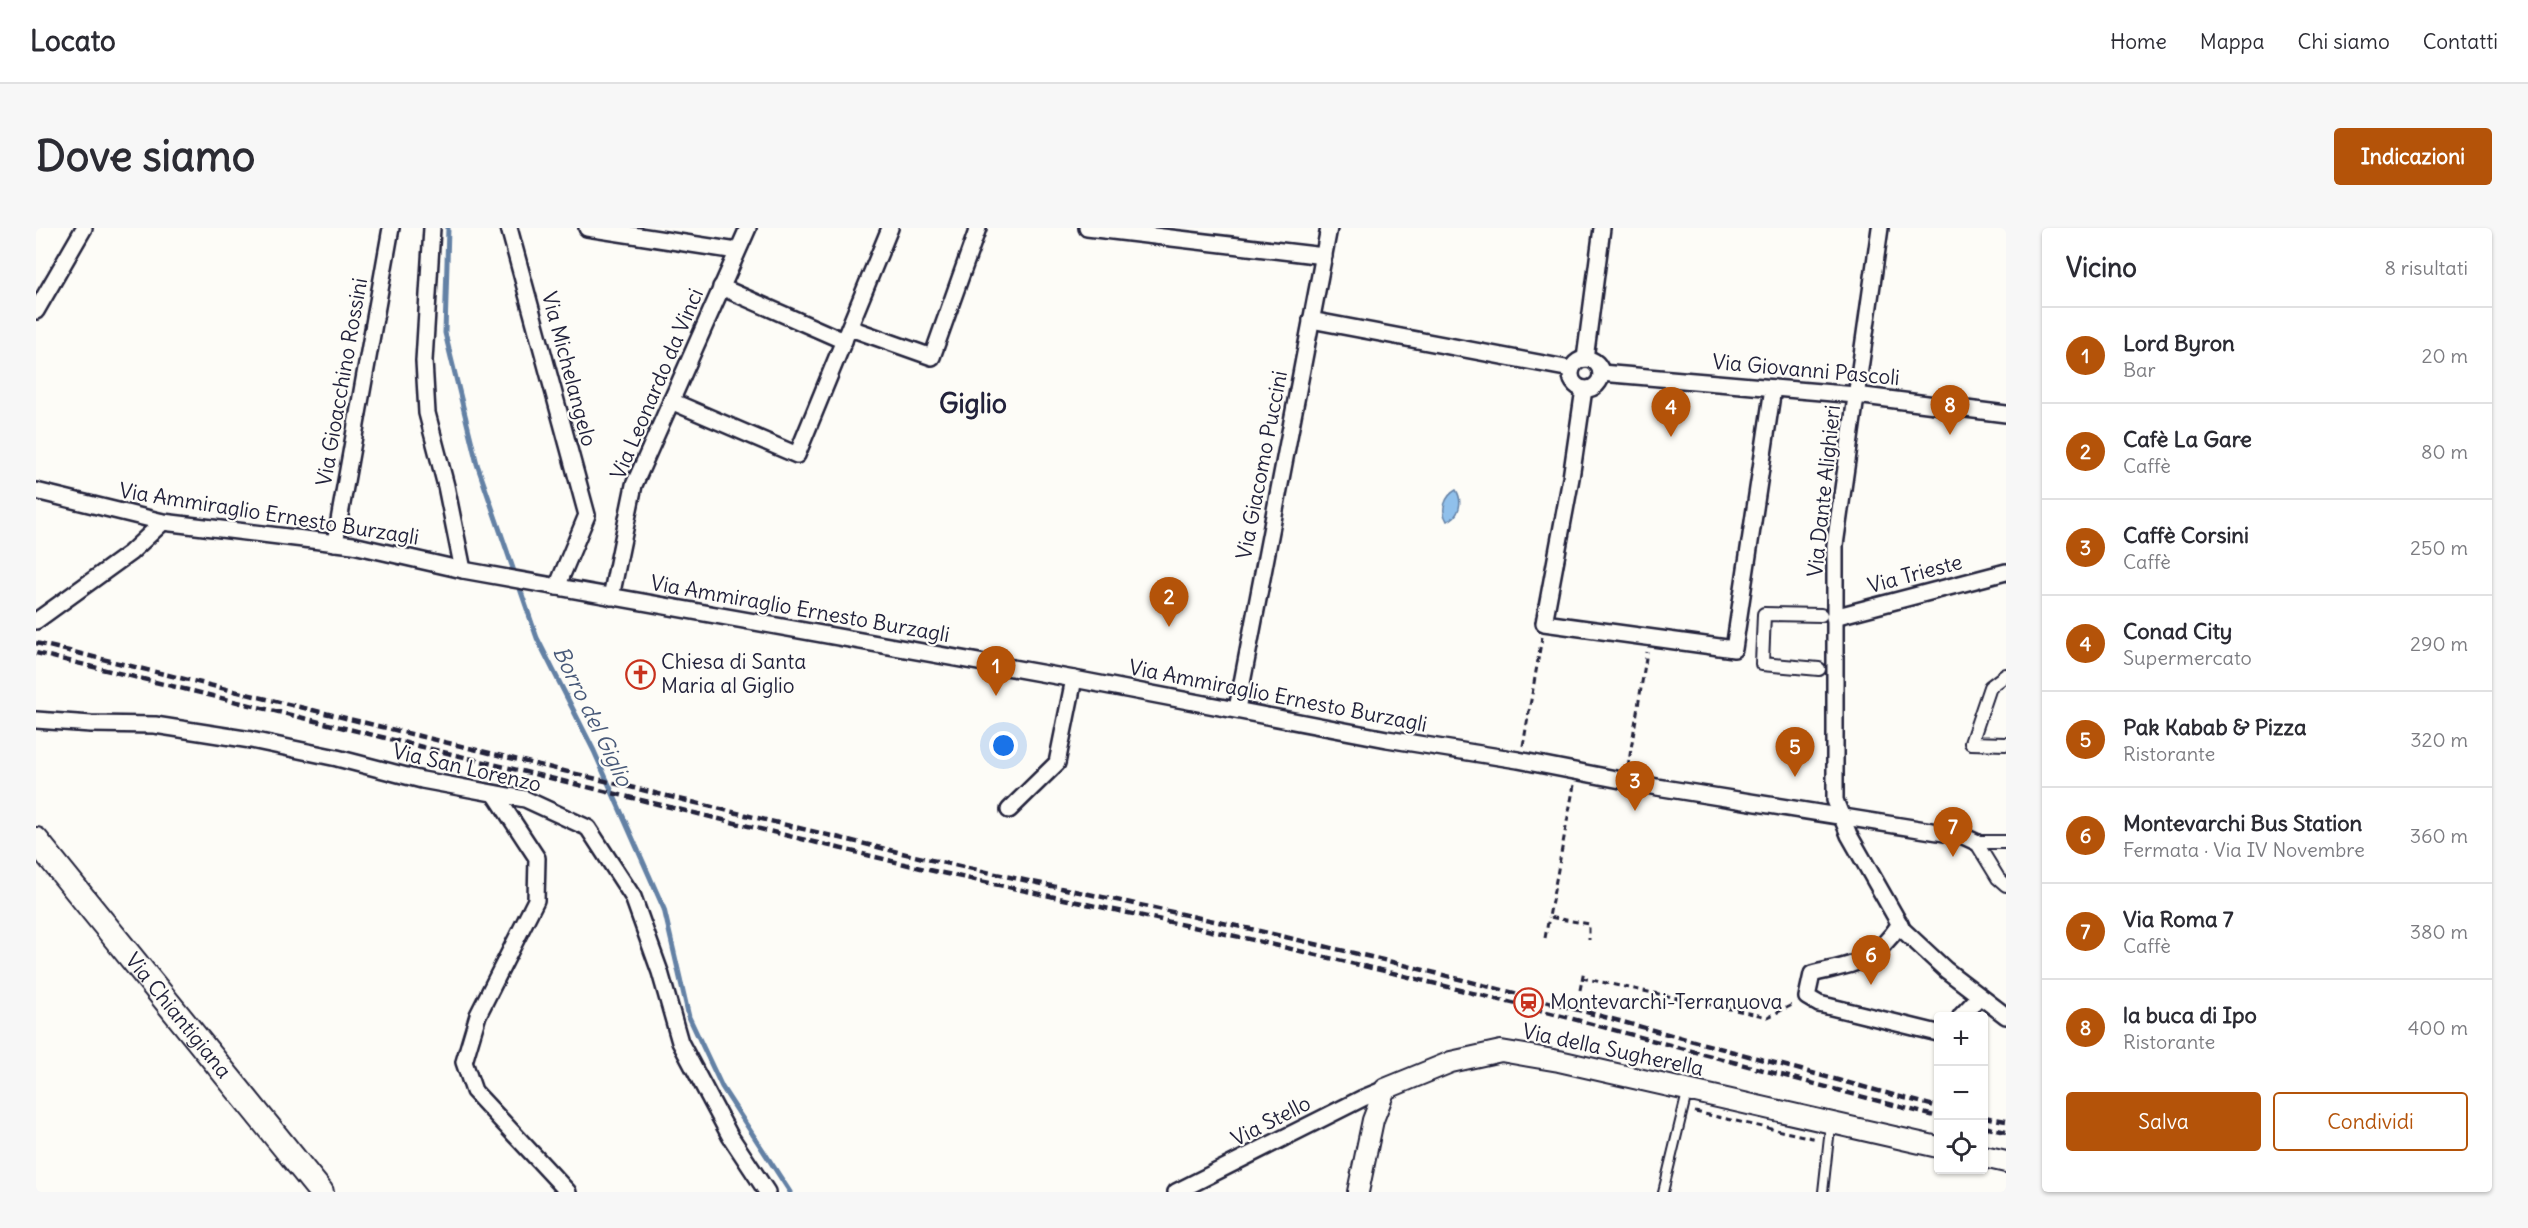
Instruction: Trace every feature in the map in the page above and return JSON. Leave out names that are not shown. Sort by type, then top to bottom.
[{"type":"main road","name":"Via Chiantigiana","points":[[36,840],[321,1192]]},
{"type":"street","points":[[36,311],[84,228]]},
{"type":"street","name":"Via Gioacchino Rossini","points":[[334,543],[391,228]]},
{"type":"street","points":[[432,228],[424,361],[427,413],[446,486],[463,570]]},
{"type":"street","name":"Via Michelangelo","points":[[509,228],[587,515],[552,586]]},
{"type":"street","points":[[587,228],[737,251]]},
{"type":"street","name":"Via Leonardo da Vinci","points":[[611,597],[634,485],[748,228]]},
{"type":"street","points":[[671,401],[797,456],[890,228]]},
{"type":"street","points":[[721,287],[847,334],[932,357],[978,228]]},
{"type":"street","points":[[1087,228],[1124,229],[1324,256]]},
{"type":"street","name":"Via Giacomo Puccini","points":[[1237,709],[1329,228]]},
{"type":"street","points":[[1586,359],[1602,228]]},
{"type":"street","name":"Via Dante Alighieri","points":[[1880,228],[1835,544],[1828,616],[1835,800],[1841,817],[1903,930],[1946,970],[2006,1016]]},
{"type":"street","points":[[1311,321],[1571,369]]},
{"type":"street","points":[[1586,359],[1598,364],[1601,373],[1596,385],[1584,389],[1573,382],[1571,369],[1577,362],[1586,359]]},
{"type":"street","name":"Via Giovanni Pascoli","points":[[1601,373],[1856,394],[2006,414]]},
{"type":"street","points":[[1584,389],[1571,478],[1544,623],[1734,649],[1773,388]]},
{"type":"street","name":"Via Ammiraglio Ernesto Burzagli","points":[[36,491],[163,522],[334,543],[463,570],[1074,679],[1387,739],[1963,836],[1976,842]]},
{"type":"street","points":[[36,621],[130,553],[163,522]]},
{"type":"street","name":"Via Trieste","points":[[1828,616],[2006,572]]},
{"type":"street","points":[[1819,669],[1762,664],[1764,614],[1828,616]]},
{"type":"street","points":[[2006,675],[1990,687],[1971,743],[2006,744]]},
{"type":"street","points":[[1009,810],[1057,763],[1074,679]]},
{"type":"street","name":"Via San Lorenzo","points":[[36,720],[155,725],[240,738],[337,758],[422,780],[525,799],[588,828],[633,897],[660,972],[680,1042],[730,1136],[767,1192]]},
{"type":"street","points":[[495,794],[537,858],[536,900],[478,1015],[464,1062],[474,1091],[568,1192]]},
{"type":"street","points":[[1976,842],[2006,842]]},
{"type":"street","points":[[1976,842],[1998,878],[2006,885]]},
{"type":"street","points":[[1899,924],[1890,939],[1870,958],[1851,966],[1812,974],[1807,997],[1819,1004],[1934,1032]]},
{"type":"street","points":[[1966,1012],[1979,997]]},
{"type":"street","name":"Via della Sugherella","points":[[1385,1089],[1451,1062],[1501,1051],[1559,1061],[1934,1146]]},
{"type":"street","points":[[1358,1192],[1373,1120],[1385,1089]]},
{"type":"street","name":"Via Stello","points":[[1176,1192],[1355,1101],[1385,1089]]},
{"type":"street","points":[[1988,1158],[2006,1162]]},
{"type":"lane","points":[[1663,1192],[1686,1097],[1830,1128],[1823,1192]]},
{"type":"path","points":[[1523,747],[1544,623]]},
{"type":"path","points":[[1625,780],[1649,638]]},
{"type":"path","points":[[1545,938],[1576,771]]},
{"type":"path","points":[[1550,917],[1589,924],[1589,940]]},
{"type":"path","points":[[1580,990],[1584,970]]},
{"type":"path","points":[[1582,978],[1768,1017],[1807,997]]},
{"type":"path","points":[[1684,1104],[1696,1113],[1813,1140],[1830,1136]]},
{"type":"water","points":[[1456,490],[1459,508],[1455,516],[1447,521],[1444,512],[1445,504]]},
{"type":"waterway","name":"Borro del Giglio","points":[[448,228],[445,333],[477,464],[537,638],[594,751],[664,909],[689,1017],[722,1087],[790,1192]]},
{"type":"railway","points":[[36,643],[931,860],[1392,962],[1934,1106]]},
{"type":"railway","points":[[36,653],[929,870],[1249,939],[1389,972],[1934,1116]]},
{"type":"railway","points":[[1988,1118],[2006,1121]]},
{"type":"railway","points":[[1988,1128],[2006,1132]]},
{"type":"place","name":"la buca di Ipo","points":[[1950,435]]},
{"type":"place","name":"Conad City","points":[[1671,437]]},
{"type":"place","name":"Cafè La Gare","points":[[1169,627]]},
{"type":"place","name":"Chiesa di Santa Maria al Giglio","points":[[640,674]]},
{"type":"place","name":"Lord Byron","points":[[996,696]]},
{"type":"place","name":"Pak Kabab & Pizza","points":[[1795,777]]},
{"type":"place","name":"Caffè Corsini","points":[[1635,811]]},
{"type":"place","name":"Via Roma 7","points":[[1953,857]]},
{"type":"place","name":"Montevarchi Bus Station","points":[[1871,985]]},
{"type":"place","name":"Montevarchi-Terranuova","points":[[1529,1002]]},
{"type":"district","name":"Giglio","points":[[973,404]]}]
